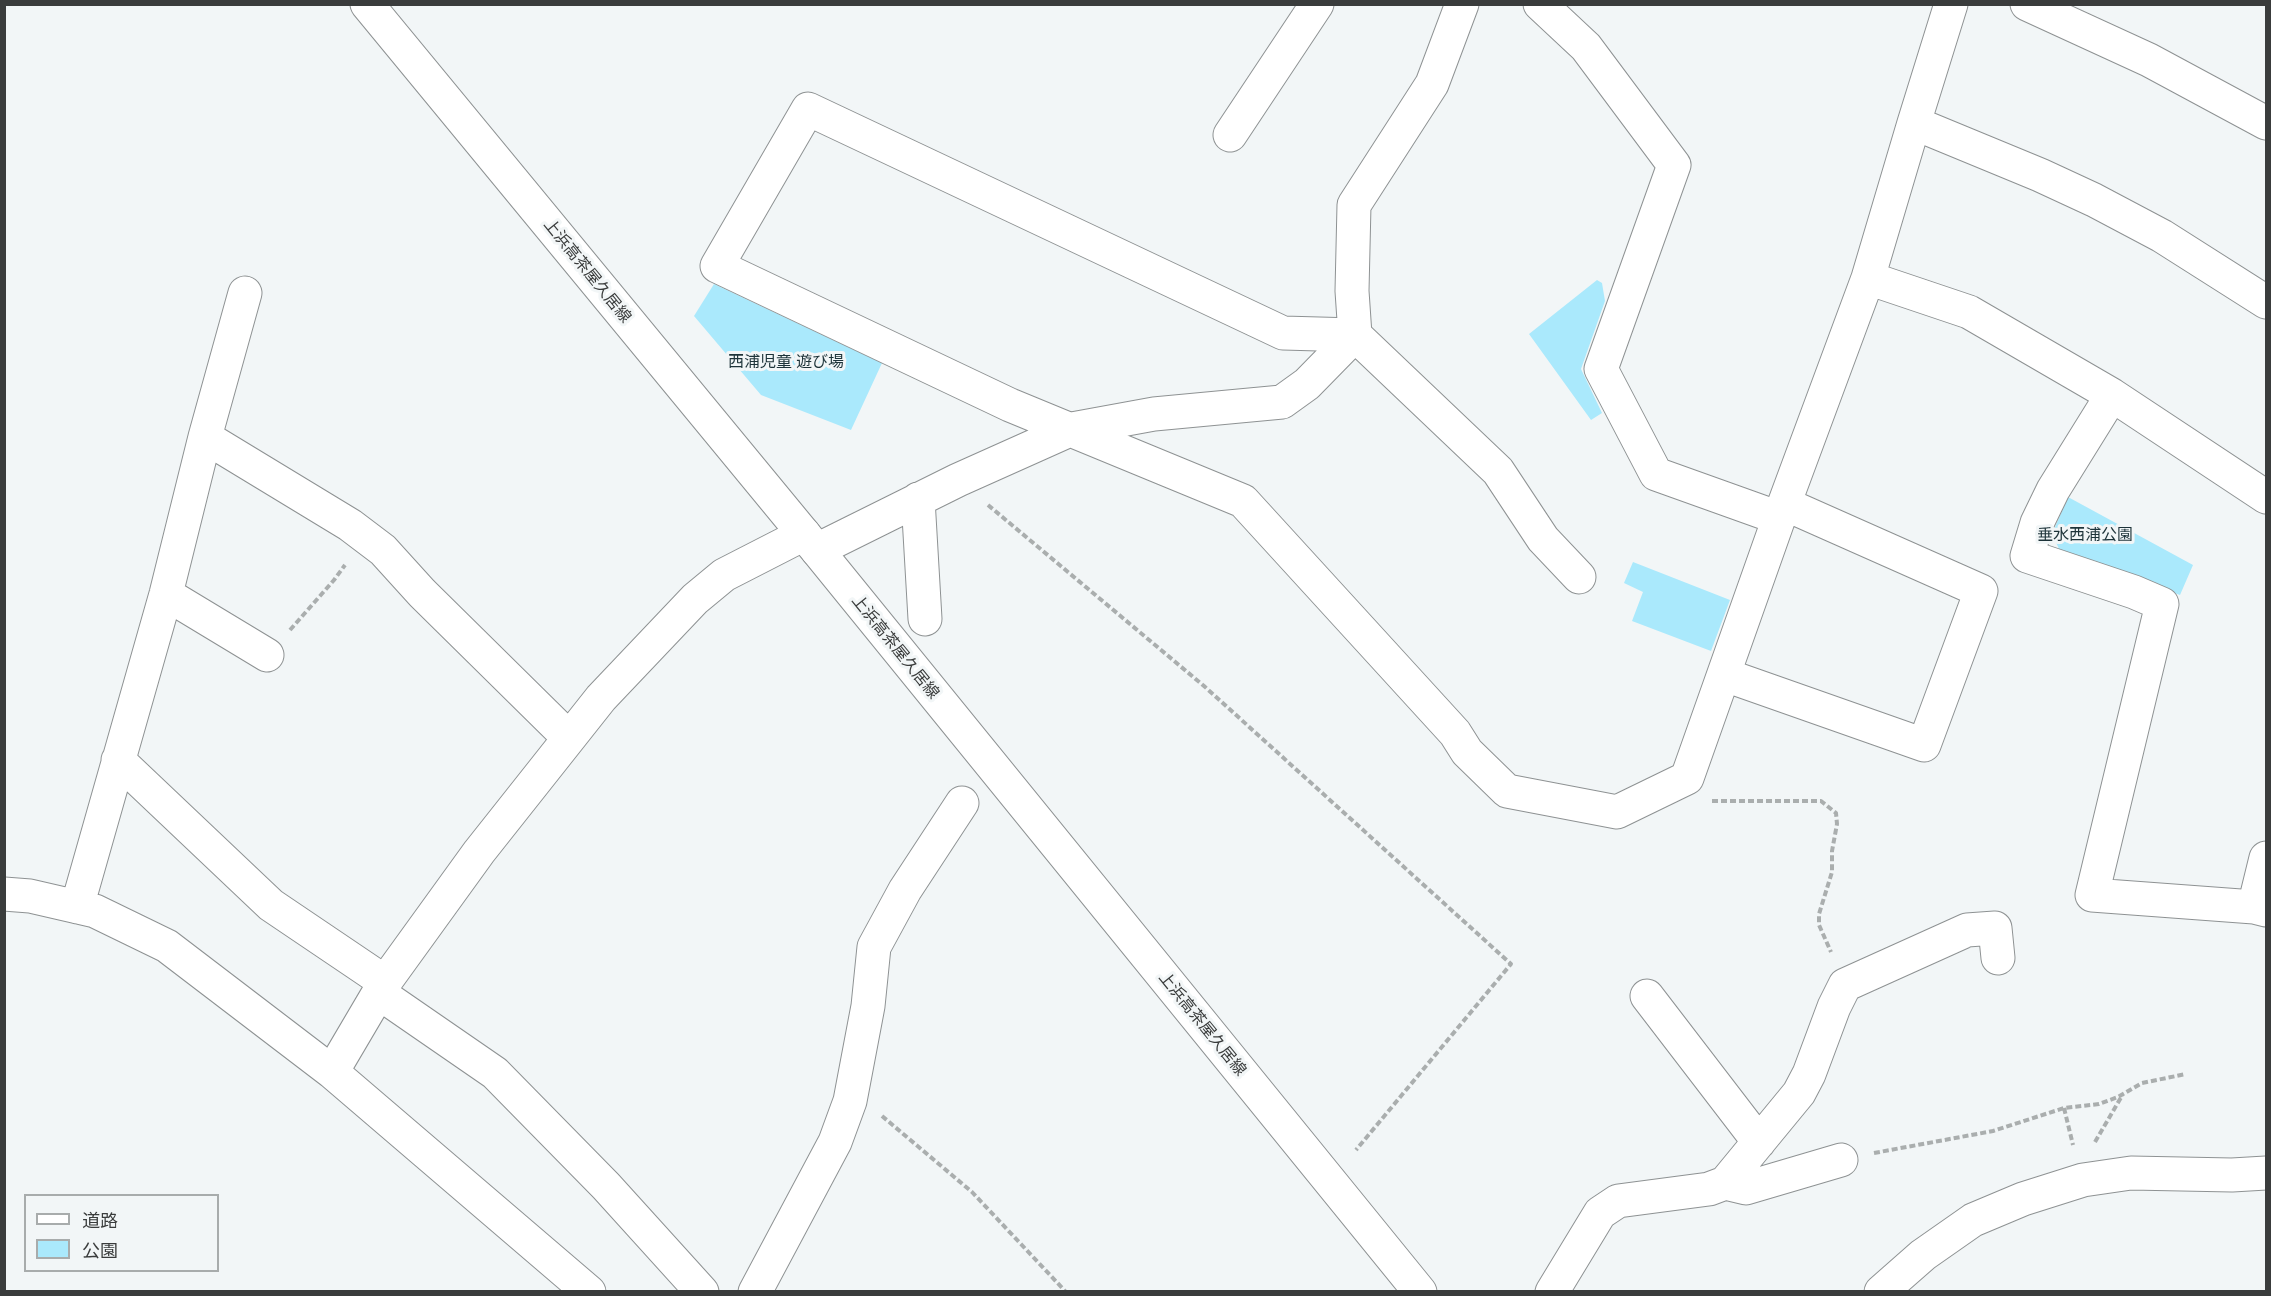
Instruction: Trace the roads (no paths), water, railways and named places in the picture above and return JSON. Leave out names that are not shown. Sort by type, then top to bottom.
[{"type":"street","name":"上浜高茶屋久居線","points":[[368,4],[810,542],[1420,1292]]},
{"type":"street","points":[[1230,135],[1317,4]]},
{"type":"street","points":[[332,1072],[382,988],[479,852],[601,698],[695,599],[724,575],[918,499],[1072,429],[1154,414],[1282,402],[1307,384],[1355,335],[1352,291],[1354,205],[1432,84],[1462,4]]},
{"type":"street","points":[[1540,4],[1586,47],[1674,165],[1601,369],[1656,474],[1782,511],[1981,591],[1924,745],[1725,675]]},
{"type":"street","points":[[1579,577],[1543,539],[1498,471],[1355,335],[1283,333],[808,109],[717,266],[1010,405],[1243,501],[1455,733],[1467,752],[1507,791],[1617,812],[1687,778],[1868,278],[1952,4]]},
{"type":"street","points":[[2027,4],[2149,60],[2266,123]]},
{"type":"street","points":[[1914,123],[2094,200],[2162,236],[2266,302]]},
{"type":"street","points":[[1868,278],[1969,312],[2112,395],[2266,497]]},
{"type":"street","points":[[77,907],[166,594],[205,437],[245,293]]},
{"type":"street","points":[[2112,395],[2053,490],[2037,523],[2027,556],[2134,592],[2162,604],[2092,895],[2260,909],[2266,858]]},
{"type":"street","points":[[205,437],[365,536],[383,550],[422,593],[569,738]]},
{"type":"street","points":[[918,499],[925,619]]},
{"type":"street","points":[[166,594],[267,655]]},
{"type":"street","points":[[118,760],[271,905],[495,1073],[606,1186],[702,1292]]},
{"type":"street","points":[[755,1292],[836,1142],[850,1101],[868,1006],[874,947],[905,890],[962,803]]},
{"type":"street","points":[[4,894],[30,896],[95,911],[167,946],[332,1072],[589,1292]]},
{"type":"street","points":[[1552,1292],[1600,1213],[1618,1201],[1708,1189],[1725,1183],[1799,1093],[1845,985],[1967,930],[1995,928],[1998,958]]},
{"type":"street","points":[[1647,996],[1759,1142]]},
{"type":"street","points":[[1725,1183],[1746,1188],[1841,1160]]},
{"type":"street","points":[[1881,1292],[1923,1255],[1973,1220],[2023,1199],[2088,1167],[2131,1173],[2232,1175],[2266,1173]]},
{"type":"park label","name":"西浦児童 遊び場","points":[[786,362]]},
{"type":"park label","name":"垂水西浦公園","points":[[2085,535]]}]
